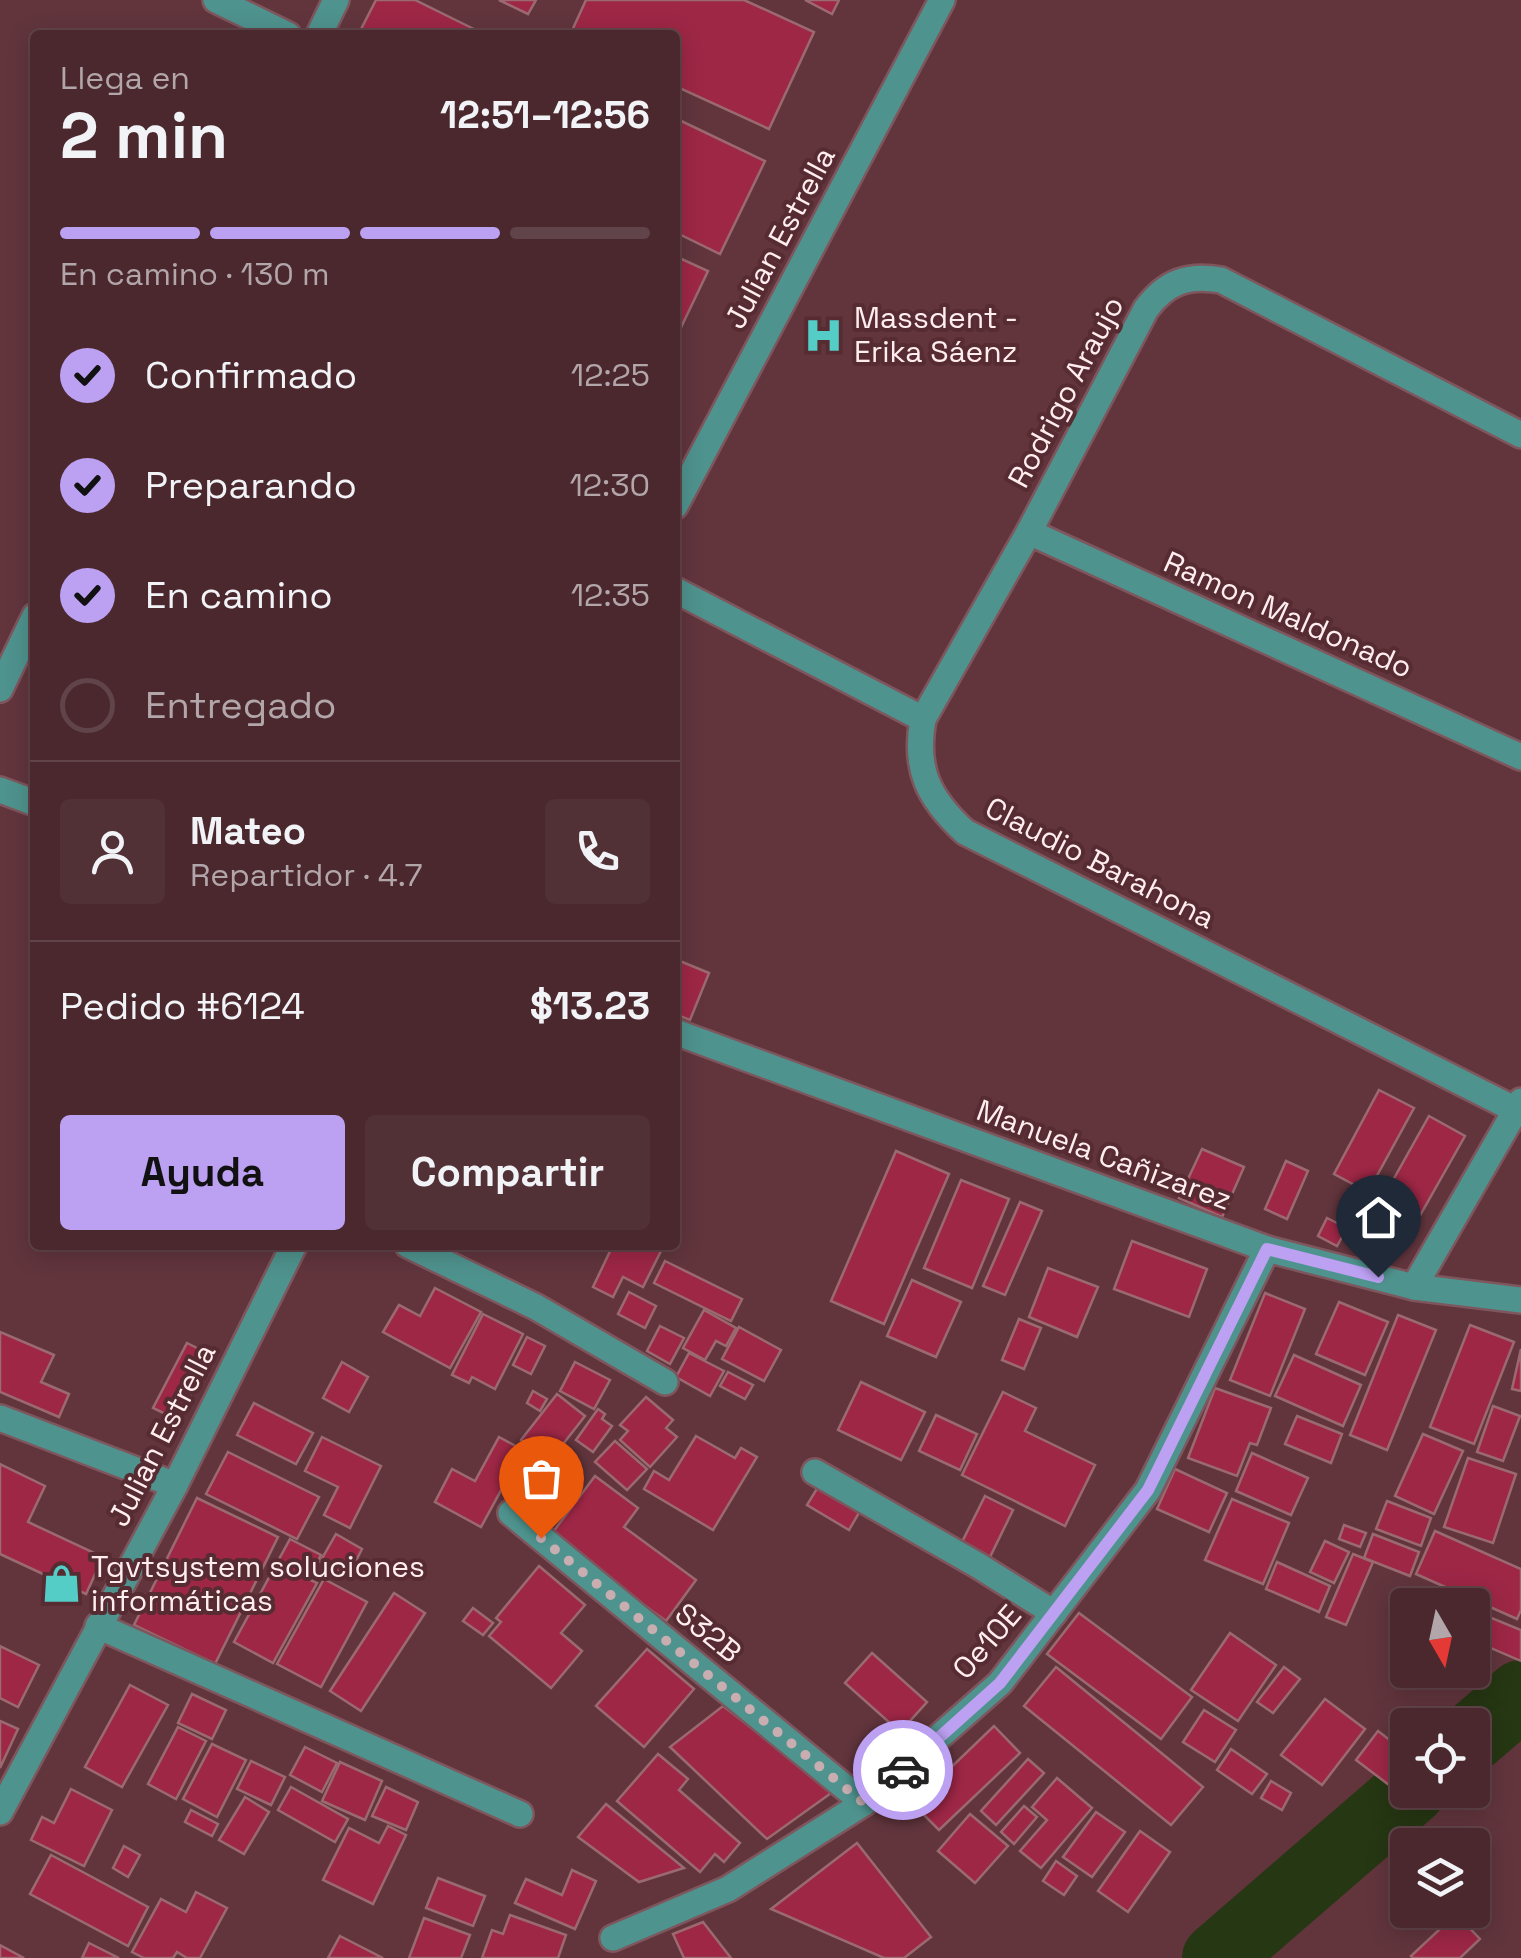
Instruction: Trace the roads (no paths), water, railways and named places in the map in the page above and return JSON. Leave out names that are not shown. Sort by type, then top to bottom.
[{"type":"street","points":[[216,0],[278,30]]},
{"type":"street","points":[[321,30],[336,0]]},
{"type":"street","name":"Julian Estrella","points":[[680,497],[942,0]]},
{"type":"street","name":"Rodrigo Araujo","points":[[924,719],[1146,309],[1170,284],[1186,278],[1221,280],[1521,435]]},
{"type":"street","name":"Ramon Maldonado","points":[[1028,532],[1521,756]]},
{"type":"street","points":[[680,593],[924,719]]},
{"type":"street","points":[[0,689],[30,626]]},
{"type":"street","name":"Claudio Barahona","points":[[924,719],[918,746],[923,776],[941,810],[965,832],[1518,1105]]},
{"type":"street","points":[[0,790],[30,801]]},
{"type":"street","name":"Manuela Cañizarez","points":[[680,1034],[1267,1249],[1414,1287],[1521,1300]]},
{"type":"street","points":[[1414,1287],[1518,1105]]},
{"type":"street","name":"Oe10E","points":[[613,1938],[728,1889],[864,1803],[1000,1683],[1148,1490],[1267,1249]]},
{"type":"street","name":"Julian Estrella","points":[[2,1805],[175,1485],[292,1250]]},
{"type":"street","points":[[418,1250],[536,1307],[666,1382]]},
{"type":"street","points":[[0,1418],[175,1485]]},
{"type":"street","points":[[814,1472],[1054,1613]]},
{"type":"street","name":"S32B","points":[[511,1513],[864,1803]]},
{"type":"street","points":[[98,1626],[520,1814]]},
{"type":"waterway","points":[[1490,1722],[1521,1695]]},
{"type":"waterway","points":[[1217,1958],[1390,1808]]},
{"type":"place","name":"Massdent - Erika Sáenz","points":[[824,335]]},
{"type":"place","name":"Tgvtsystem soluciones informáticas","points":[[61,1584]]}]
